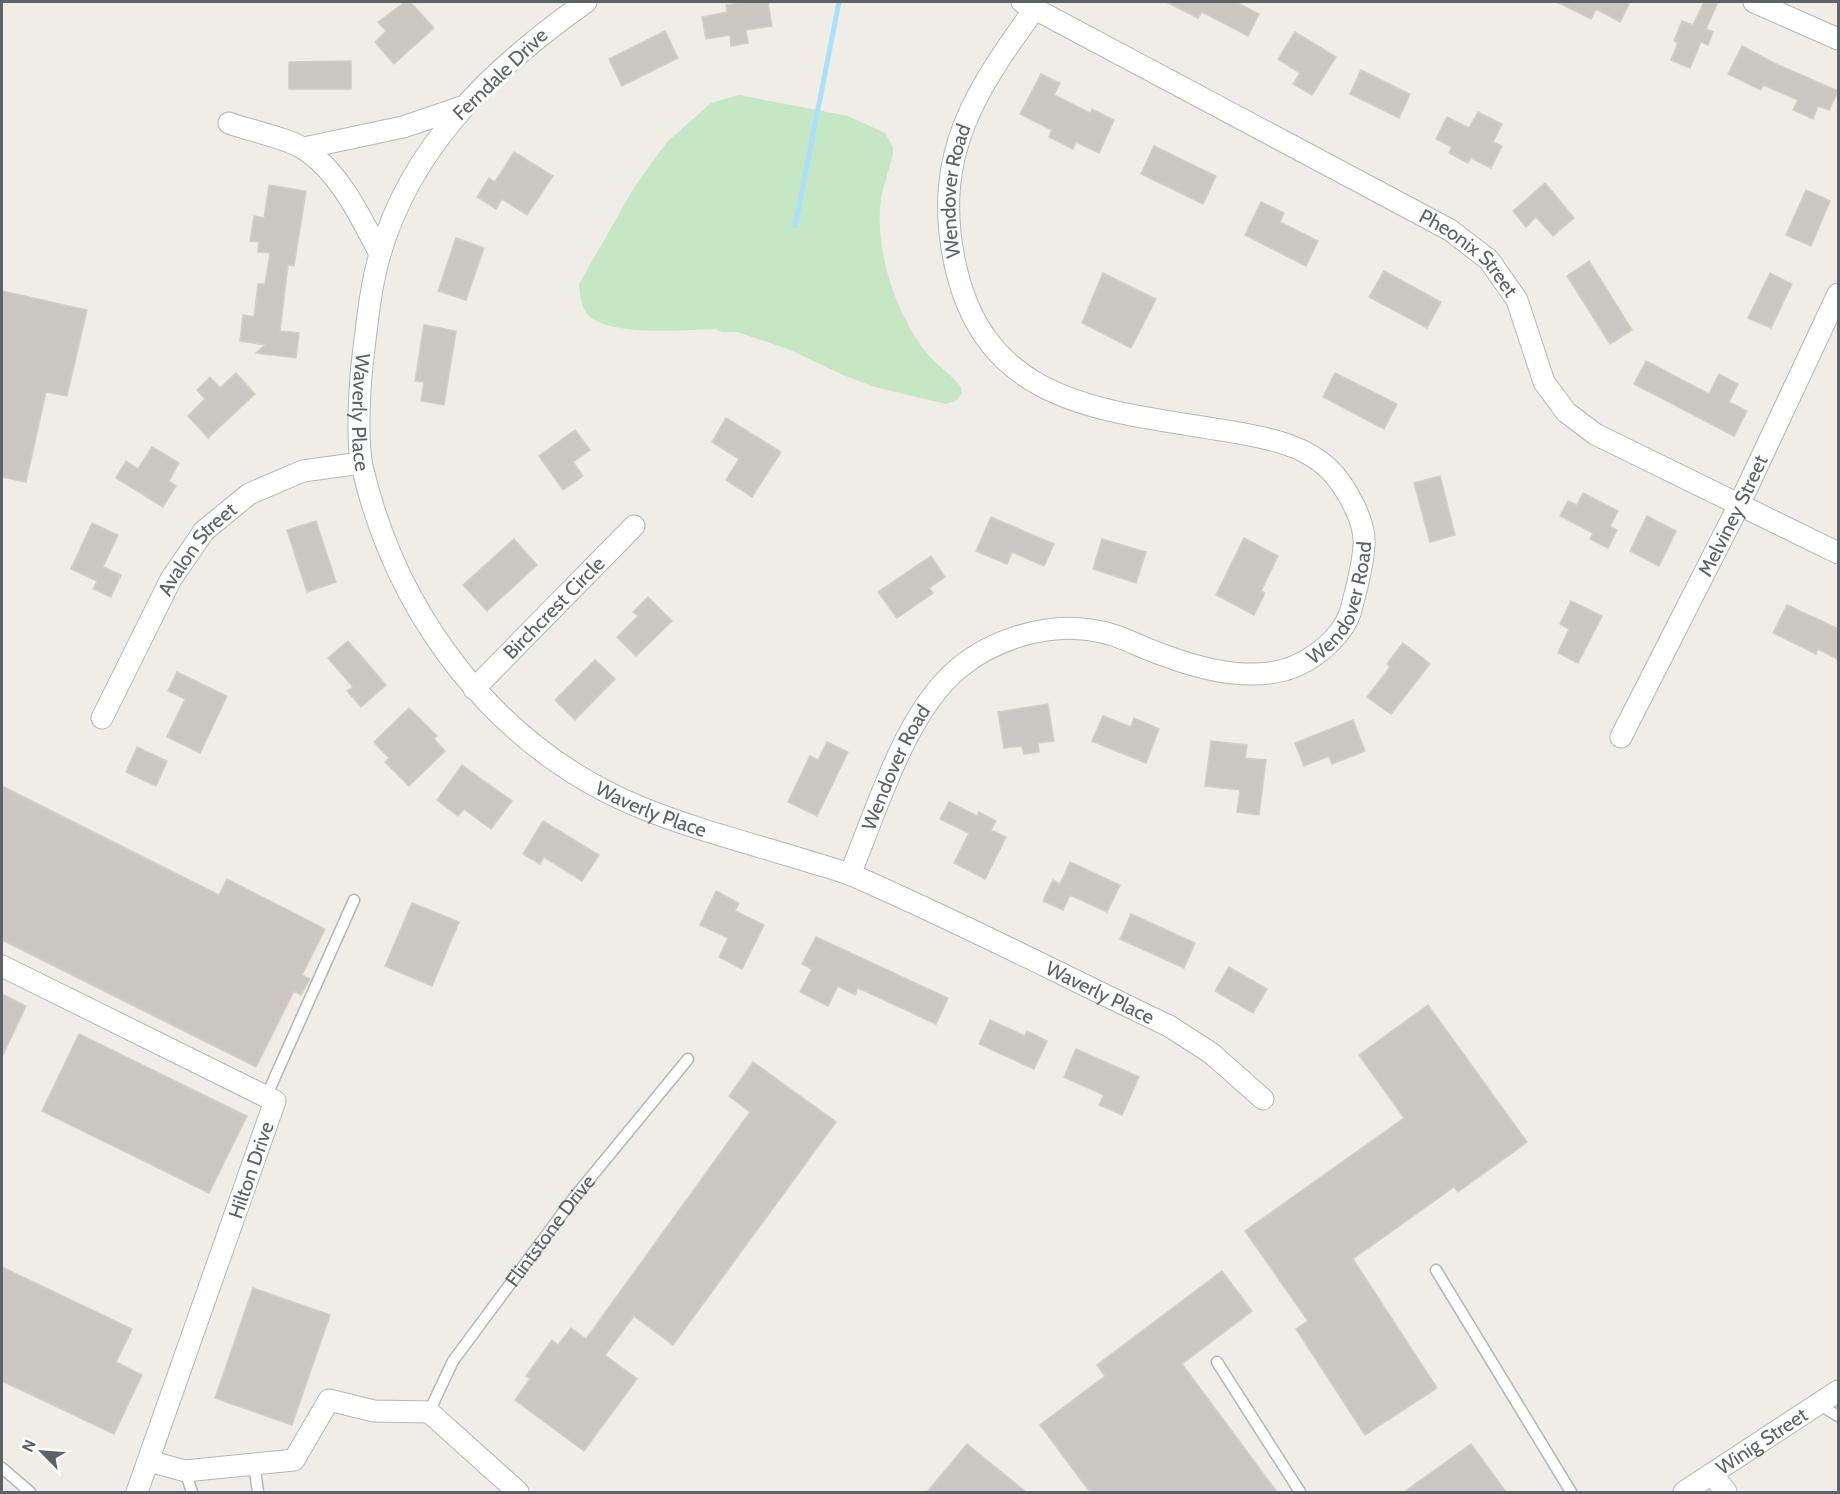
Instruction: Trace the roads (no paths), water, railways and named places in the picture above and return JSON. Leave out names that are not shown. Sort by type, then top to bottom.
[{"type":"street","name":"Ferndale Drive","points":[[380,255],[406,187],[432,146],[462,107],[531,40],[586,2]]},
{"type":"street","points":[[1754,2],[1839,39]]},
{"type":"street","name":"Pheonix Street","points":[[1029,4],[1450,230],[1489,260],[1517,300],[1544,382],[1566,412],[1595,434],[1839,554]]},
{"type":"street","name":"Wendover Road","points":[[850,874],[906,740],[928,700],[960,667],[998,644],[1042,630],[1087,629],[1120,635],[1151,650],[1207,669],[1265,675],[1301,666],[1331,644],[1351,613],[1365,541],[1353,501],[1328,468],[1293,446],[1251,435],[1098,409],[1054,394],[1015,369],[981,334],[960,290],[948,227],[952,163],[972,102],[1029,4]]},
{"type":"street","points":[[304,148],[404,127],[462,107]]},
{"type":"street","points":[[229,123],[304,148],[329,173],[358,212],[380,255]]},
{"type":"street","name":"Waverly Place","points":[[380,255],[370,297],[360,379],[361,463],[393,563],[428,630],[474,689],[523,736],[579,776],[639,807],[850,874],[1169,1026],[1211,1053],[1263,1099]]},
{"type":"street","name":"Melviney Street","points":[[1621,737],[1739,505],[1839,294]]},
{"type":"street","name":"Avalon Street","points":[[102,718],[171,579],[204,531],[249,494],[303,471],[361,463]]},
{"type":"street","name":"Birchcrest Circle","points":[[474,689],[634,525]]},
{"type":"street","name":"Hilton Drive","points":[[2,966],[275,1101],[137,1492]]},
{"type":"street","name":"Winig Street","points":[[1684,1492],[1839,1391]]},
{"type":"street","points":[[149,1461],[185,1471],[294,1460],[329,1400],[374,1411],[429,1412],[518,1492]]},
{"type":"street","points":[[1712,1474],[1726,1492]]},
{"type":"lane","points":[[266,1097],[354,900]]},
{"type":"lane","name":"Flintstone Drive","points":[[429,1412],[453,1360],[573,1199],[688,1059]]},
{"type":"lane","points":[[1436,1270],[1571,1492]]},
{"type":"lane","points":[[1217,1362],[1300,1492]]},
{"type":"lane","points":[[1818,1404],[1839,1416]]},
{"type":"lane","points":[[254,1464],[258,1492]]},
{"type":"lane","points":[[2,1468],[30,1492]]},
{"type":"lane","points":[[185,1471],[192,1492]]},
{"type":"waterway","points":[[795,226],[839,2]]}]
